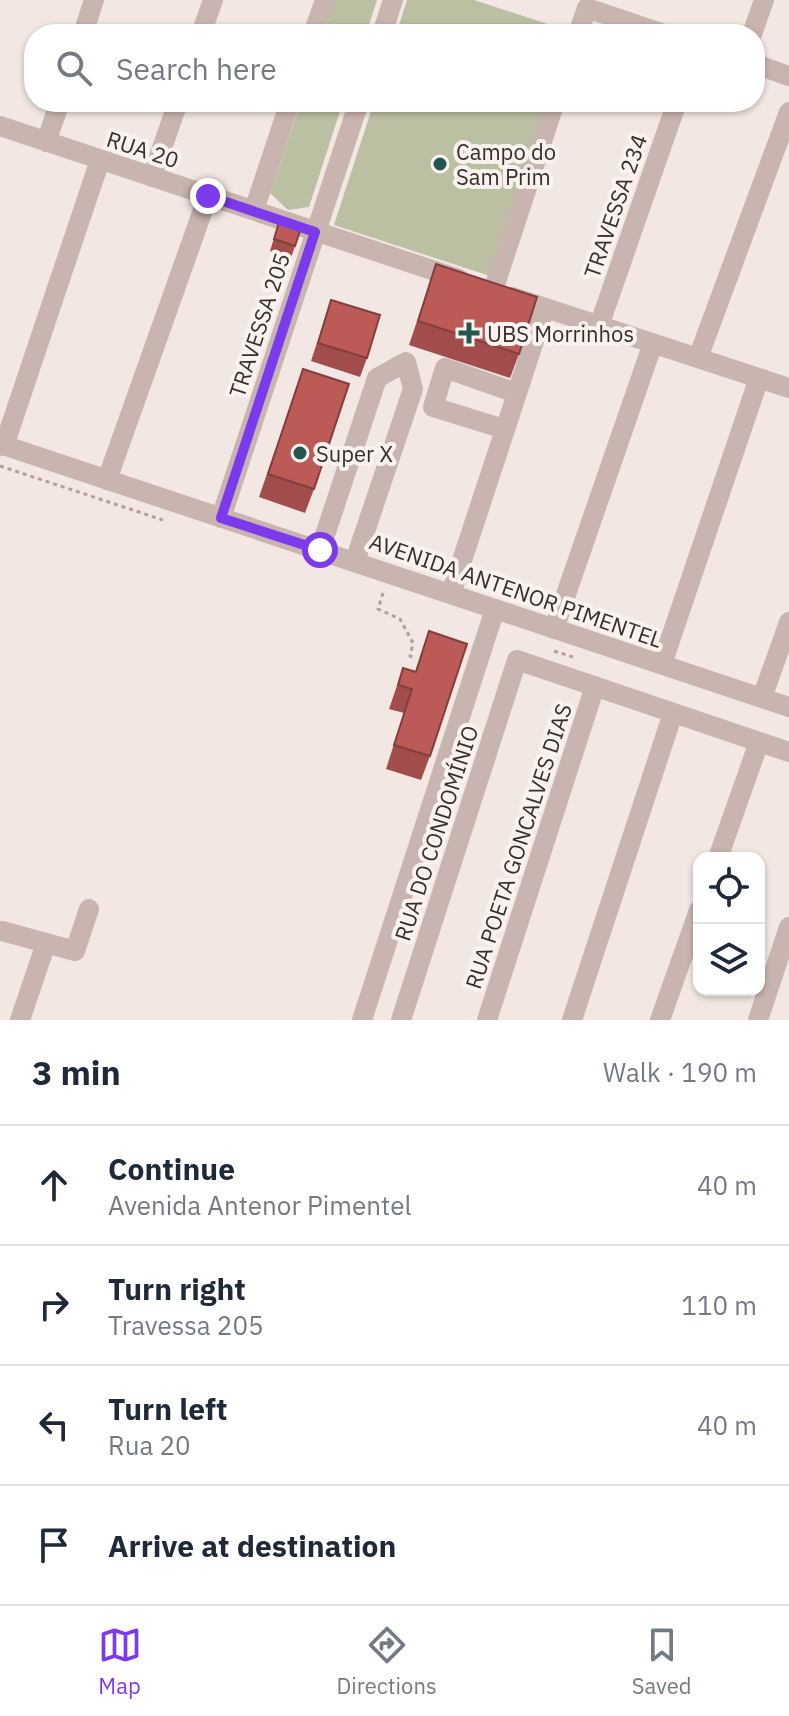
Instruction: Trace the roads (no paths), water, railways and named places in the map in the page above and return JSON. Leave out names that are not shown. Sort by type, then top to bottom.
[{"type":"street","points":[[86,24],[94,0]]},
{"type":"street","points":[[205,24],[213,0]]},
{"type":"street","points":[[317,24],[325,0]]},
{"type":"street","points":[[385,24],[393,0]]},
{"type":"street","points":[[756,24],[764,0]]},
{"type":"street","points":[[581,24],[587,8],[634,24]]},
{"type":"street","points":[[765,68],[789,76]]},
{"type":"street","points":[[46,142],[56,112]]},
{"type":"street","points":[[152,177],[175,112]]},
{"type":"street","points":[[254,210],[287,112]]},
{"type":"street","name":"TRAVESSA 205","points":[[221,518],[356,112]]},
{"type":"street","points":[[493,291],[552,112]]},
{"type":"street","name":"TRAVESSA 234","points":[[599,326],[674,112]]},
{"type":"street","points":[[698,358],[789,112]]},
{"type":"street","name":"RUA 20","points":[[0,126],[789,388]]},
{"type":"street","points":[[2,445],[100,160]]},
{"type":"street","points":[[107,480],[208,196]]},
{"type":"street","points":[[451,594],[545,308]]},
{"type":"street","points":[[554,629],[653,343]]},
{"type":"street","points":[[320,550],[377,378],[406,362],[413,389],[355,561]]},
{"type":"street","points":[[504,429],[433,407],[445,368],[516,393]]},
{"type":"street","points":[[662,664],[759,378]]},
{"type":"street","name":"AVENIDA ANTENOR PIMENTEL","points":[[2,445],[789,707]]},
{"type":"street","points":[[362,1020],[495,609]]},
{"type":"street","points":[[762,698],[789,622]]},
{"type":"street","name":"RUA DO CONDOMÍNIO","points":[[401,1020],[517,660],[595,686]]},
{"type":"street","points":[[472,679],[507,693]]},
{"type":"street","points":[[595,686],[789,752]]},
{"type":"street","name":"RUA POETA GONCALVES DIAS","points":[[487,1020],[595,686]]},
{"type":"street","points":[[572,1020],[673,713]]},
{"type":"street","points":[[720,852],[759,742]]},
{"type":"street","points":[[2,931],[75,951],[89,909]]},
{"type":"street","points":[[660,1020],[694,924]]},
{"type":"street","points":[[758,1020],[789,927]]},
{"type":"street","points":[[20,1020],[46,943]]},
{"type":"place","name":"Campo do Sam Prim","points":[[440,164]]},
{"type":"place","name":"UBS Morrinhos","points":[[469,333]]},
{"type":"place","name":"Super X","points":[[300,453]]}]
